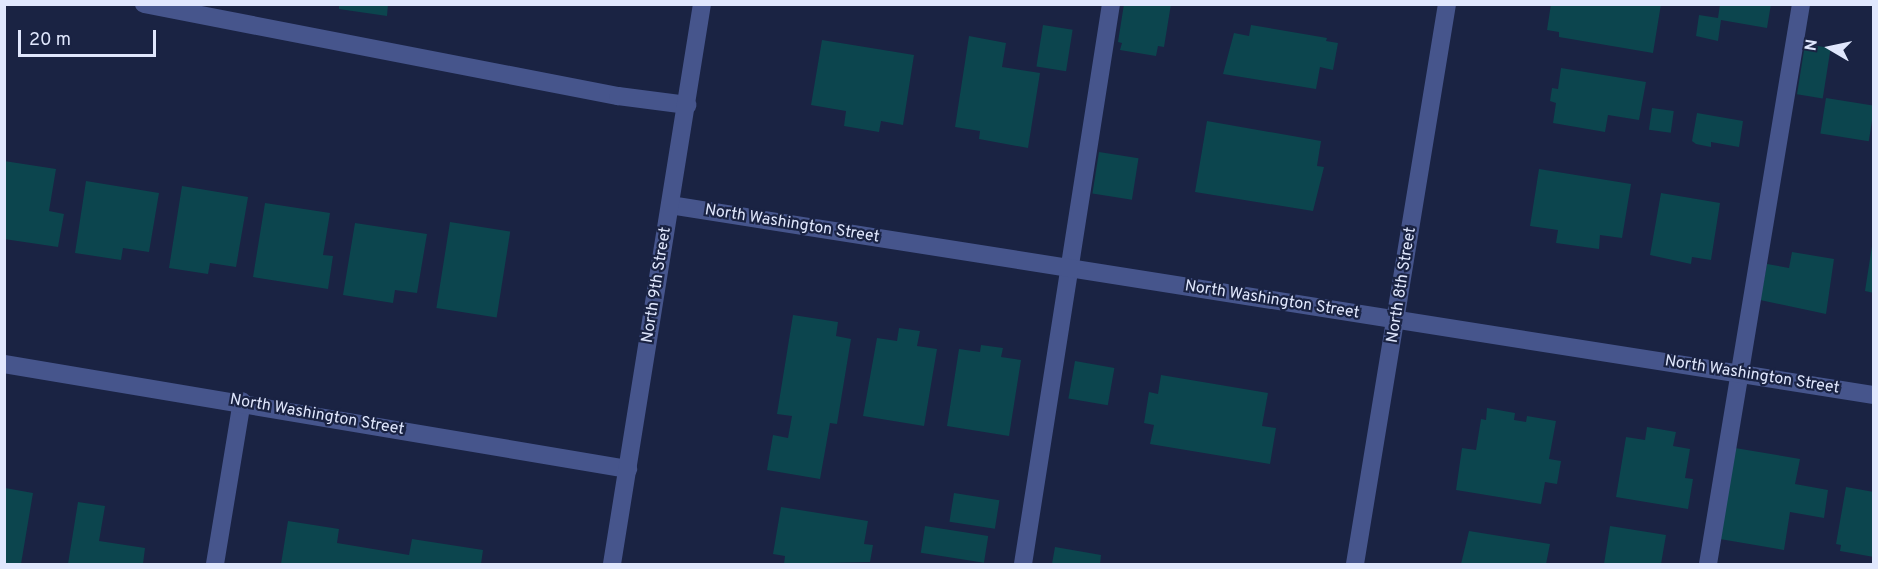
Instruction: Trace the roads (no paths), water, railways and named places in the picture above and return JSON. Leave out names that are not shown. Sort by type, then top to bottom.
[{"type":"street","points":[[144,4],[618,96],[687,105]]},
{"type":"street","name":"North 9th Street","points":[[612,564],[702,4]]},
{"type":"street","points":[[1023,564],[1111,4]]},
{"type":"street","name":"North 8th Street","points":[[1355,564],[1447,4]]},
{"type":"street","points":[[1708,564],[1801,4]]},
{"type":"street","name":"North Washington Street","points":[[670,205],[1874,395]]},
{"type":"street","name":"North Washington Street","points":[[4,363],[628,469]]},
{"type":"street","points":[[215,564],[242,402]]}]
